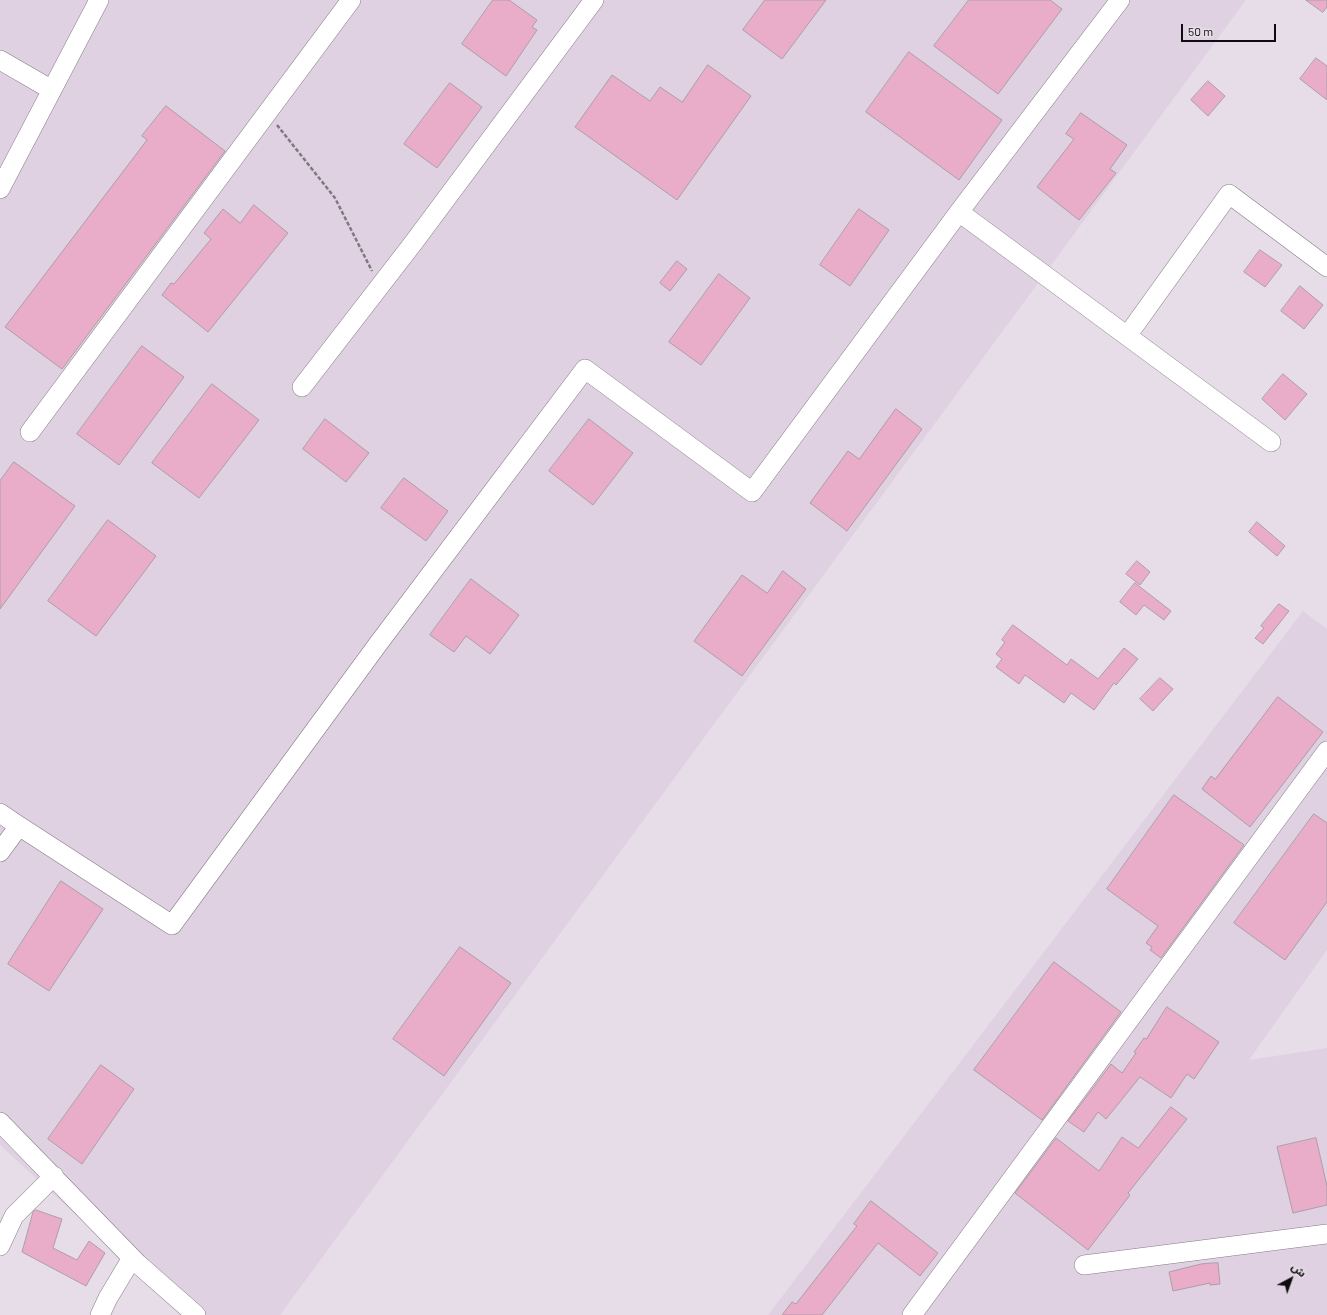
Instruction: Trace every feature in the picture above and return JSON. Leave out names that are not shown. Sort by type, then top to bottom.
[{"type":"street","points":[[0,189],[99,0]]},
{"type":"street","points":[[30,432],[351,0]]},
{"type":"street","points":[[302,387],[414,242],[594,0]]},
{"type":"street","points":[[0,813],[172,925],[378,644],[586,369],[752,492],[959,212],[1119,2]]},
{"type":"street","points":[[0,60],[52,90]]},
{"type":"street","points":[[1127,336],[1229,194],[1327,267]]},
{"type":"street","points":[[959,212],[1271,442]]},
{"type":"street","points":[[912,1315],[1327,751]]},
{"type":"street","points":[[0,852],[19,826]]},
{"type":"street","points":[[0,1122],[132,1258],[196,1315]]},
{"type":"street","points":[[0,1246],[7,1221],[54,1176]]},
{"type":"street","points":[[1084,1265],[1327,1234]]},
{"type":"street","points":[[100,1315],[108,1298],[132,1258]]},
{"type":"path","points":[[267,112],[334,198],[380,287]]},
{"type":"shaded area","points":[[0,0],[1246,0],[280,1315],[184,1315],[0,1145]]},
{"type":"shaded area","points":[[1303,611],[1327,629],[1327,950],[1249,1060],[1327,1048],[1327,1315],[768,1315]]},
{"type":"building","points":[[493,0],[509,0],[537,20],[532,27],[537,30],[506,76],[462,44]]},
{"type":"building","points":[[765,0],[826,0],[782,59],[743,30]]},
{"type":"building","points":[[969,0],[1050,0],[1062,9],[998,94],[934,46]]},
{"type":"building","points":[[1306,0],[1327,0],[1327,7],[1323,12]]},
{"type":"building","points":[[909,52],[1002,120],[959,180],[866,112]]},
{"type":"building","points":[[1316,58],[1327,66],[1327,100],[1300,79]]},
{"type":"building","points":[[708,65],[751,96],[677,200],[575,127],[612,75],[650,101],[660,87],[682,102]]},
{"type":"building","points":[[1208,81],[1225,96],[1208,116],[1191,100]]},
{"type":"building","points":[[450,83],[482,107],[437,168],[404,144]]},
{"type":"building","points":[[166,106],[225,151],[62,369],[5,327],[147,140],[142,136]]},
{"type":"building","points":[[1081,113],[1127,145],[1110,169],[1116,173],[1079,220],[1037,187],[1074,139],[1066,134]]},
{"type":"building","points":[[254,205],[288,233],[208,332],[162,295],[171,283],[174,284],[211,239],[204,233],[223,209],[240,223]]},
{"type":"building","points":[[859,209],[889,230],[850,286],[820,265]]},
{"type":"building","points":[[1260,250],[1282,265],[1265,287],[1244,272]]},
{"type":"building","points":[[677,261],[687,269],[670,291],[660,283]]},
{"type":"building","points":[[719,274],[750,298],[701,365],[669,342]]},
{"type":"building","points":[[1300,286],[1323,305],[1304,329],[1281,311]]},
{"type":"building","points":[[142,346],[184,377],[119,465],[77,434]]},
{"type":"building","points":[[1283,374],[1307,394],[1285,420],[1262,399]]},
{"type":"building","points":[[212,384],[259,420],[199,498],[152,463]]},
{"type":"building","points":[[896,409],[922,429],[847,531],[810,503],[848,451],[859,459]]},
{"type":"building","points":[[325,419],[369,453],[346,482],[303,449]]},
{"type":"building","points":[[589,419],[633,453],[593,505],[549,471]]},
{"type":"building","points":[[14,462],[75,506],[0,609],[0,481]]},
{"type":"building","points":[[404,478],[448,511],[426,541],[381,508]]},
{"type":"building","points":[[108,520],[156,556],[96,636],[48,601]]},
{"type":"building","points":[[1257,522],[1285,546],[1277,556],[1249,532]]},
{"type":"building","points":[[1137,561],[1150,572],[1140,585],[1126,574]]},
{"type":"building","points":[[783,571],[806,589],[742,676],[694,641],[742,575],[767,593]]},
{"type":"building","points":[[471,579],[519,615],[490,654],[466,636],[454,652],[430,635]]},
{"type":"building","points":[[1135,583],[1171,611],[1164,620],[1144,605],[1136,615],[1120,602]]},
{"type":"building","points":[[1279,604],[1289,611],[1263,644],[1255,638],[1264,628],[1261,626]]},
{"type":"building","points":[[1013,625],[1067,665],[1071,659],[1098,679],[1124,648],[1138,659],[1116,685],[1114,683],[1094,710],[1071,693],[1064,703],[1025,675],[1019,684],[996,667],[1002,659],[996,654],[1005,642],[1002,640]]},
{"type":"building","points":[[1160,678],[1173,689],[1153,711],[1140,699]]},
{"type":"building","points":[[1278,697],[1323,732],[1250,827],[1202,789],[1211,776],[1215,779]]},
{"type":"building","points":[[1174,795],[1244,845],[1161,958],[1150,950],[1152,947],[1146,943],[1158,926],[1107,889]]},
{"type":"building","points":[[1314,814],[1327,823],[1327,902],[1285,960],[1234,923]]},
{"type":"building","points":[[61,881],[103,909],[49,991],[8,964]]},
{"type":"building","points":[[460,947],[511,983],[444,1076],[393,1039]]},
{"type":"building","points":[[1054,962],[1121,1012],[1042,1120],[974,1070]]},
{"type":"building","points":[[1167,1007],[1219,1042],[1194,1079],[1187,1074],[1171,1098],[1140,1077],[1106,1119],[1098,1112],[1084,1132],[1068,1121],[1111,1064],[1122,1073],[1136,1053],[1134,1052],[1144,1038],[1146,1039]]},
{"type":"building","points":[[101,1065],[134,1089],[82,1164],[48,1139]]},
{"type":"building","points":[[1171,1107],[1187,1119],[1128,1193],[1130,1195],[1088,1250],[1015,1193],[1056,1138],[1099,1171],[1122,1137],[1138,1148]]},
{"type":"building","points":[[1316,1138],[1327,1186],[1327,1205],[1293,1213],[1277,1147]]},
{"type":"building","points":[[871,1201],[938,1253],[920,1276],[878,1243],[822,1315],[782,1315],[792,1302],[796,1304],[857,1226],[854,1224]]},
{"type":"building","points":[[36,1210],[62,1219],[53,1248],[77,1260],[89,1241],[105,1253],[86,1286],[22,1252],[33,1212]]},
{"type":"building","points":[[1218,1263],[1220,1284],[1210,1285],[1210,1283],[1173,1291],[1169,1272],[1201,1264]]}]
